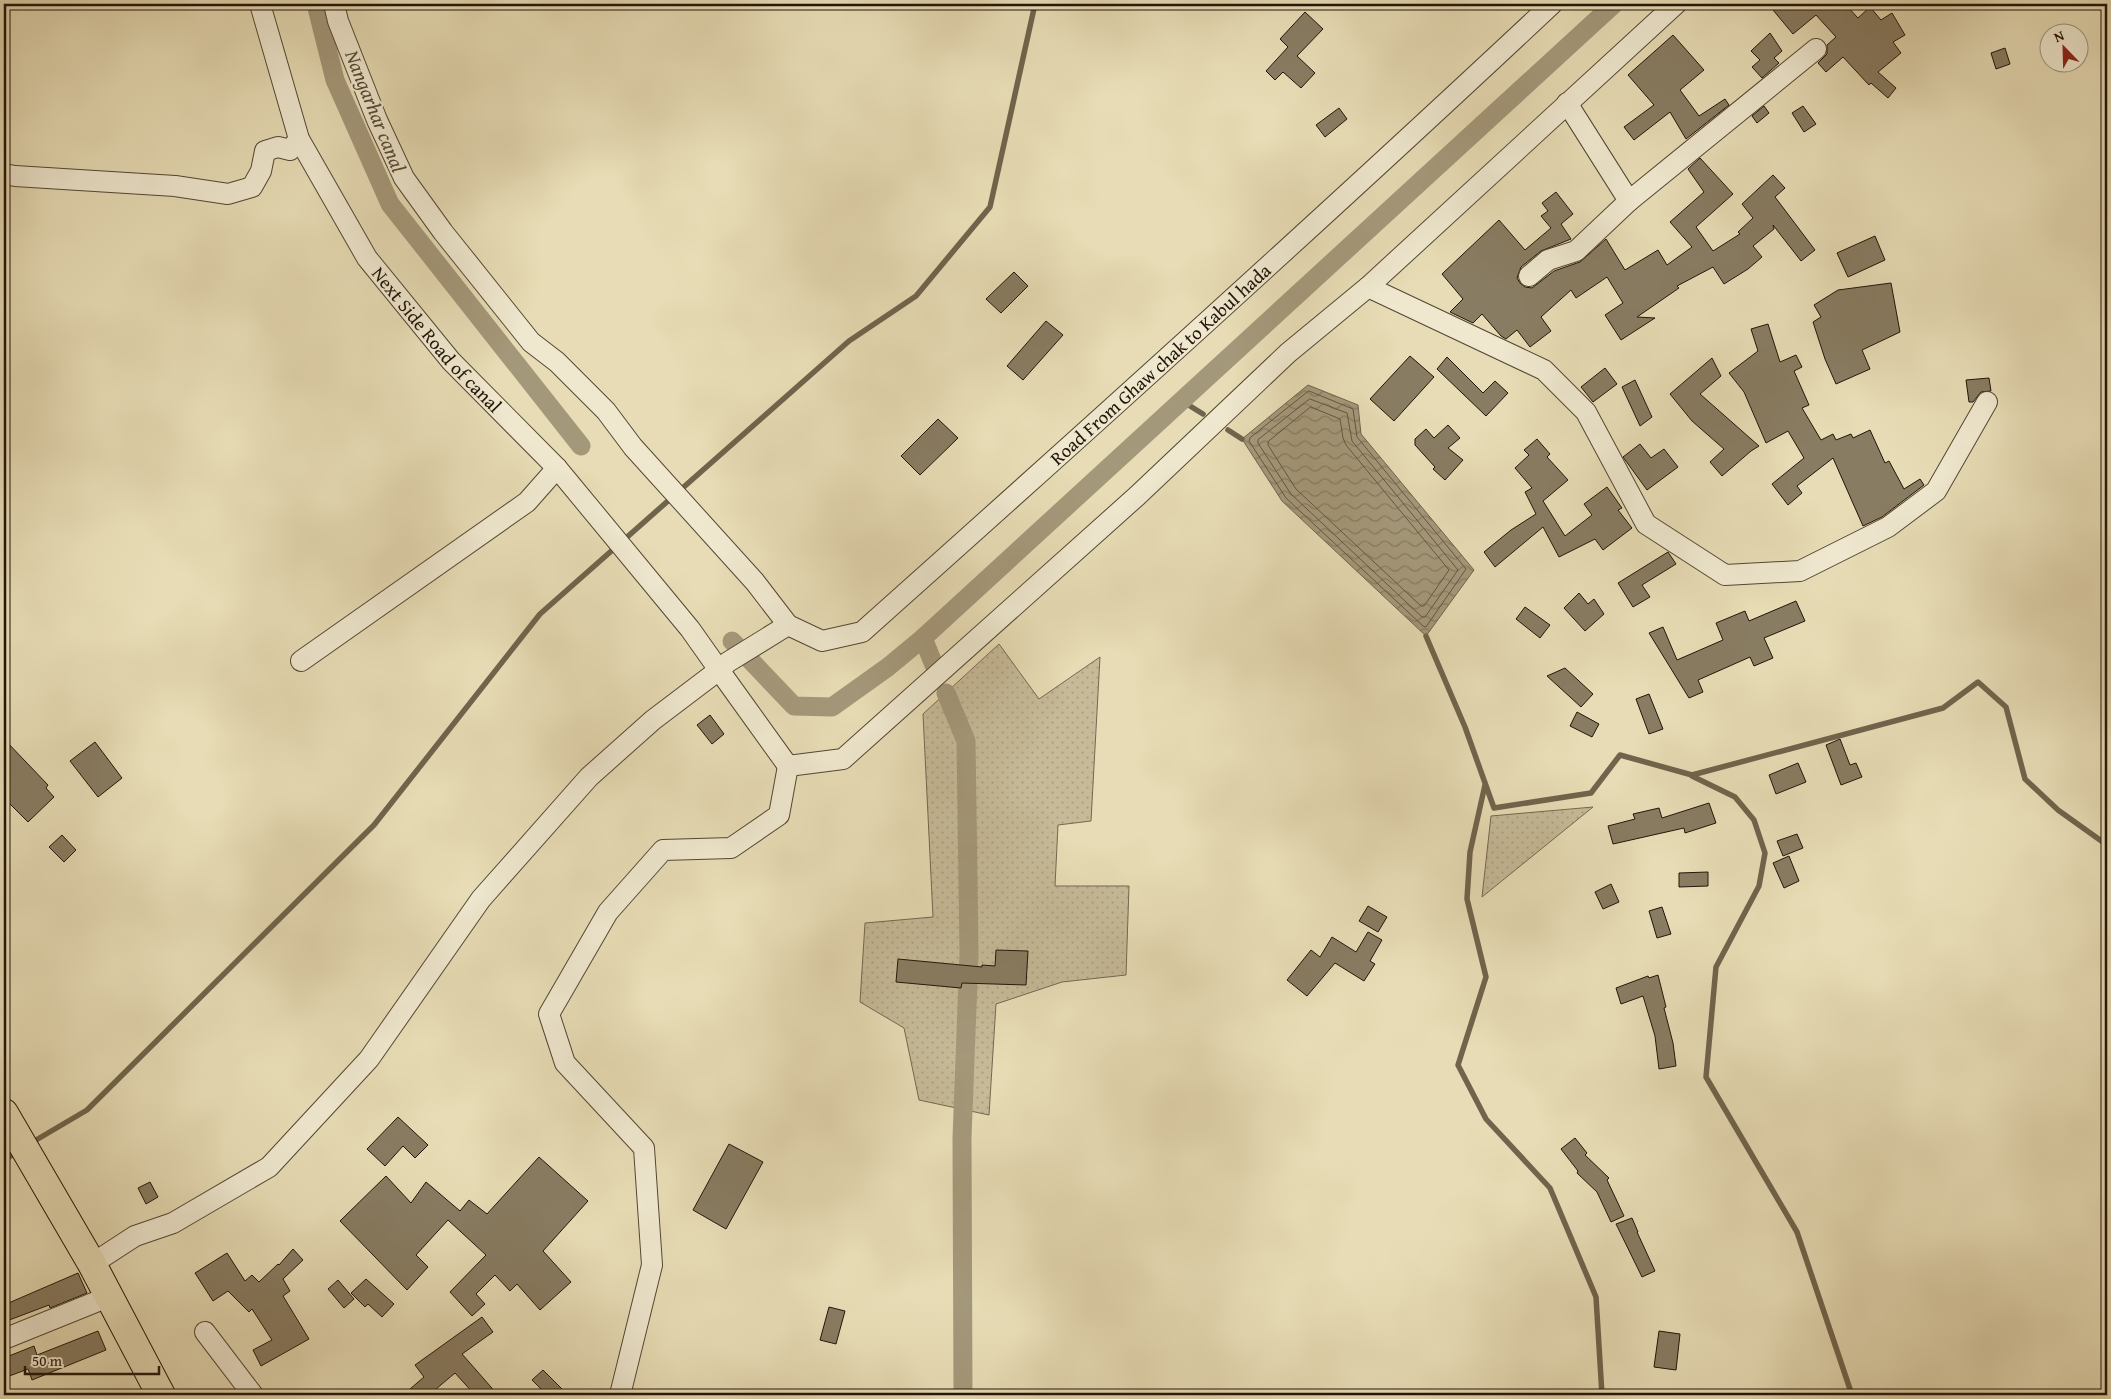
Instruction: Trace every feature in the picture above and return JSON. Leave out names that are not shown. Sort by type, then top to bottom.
[{"type":"highway","points":[[4,1113],[92,1264],[161,1395]]},
{"type":"street","name":"Next Side Road of canal","points":[[260,4],[299,139],[367,258],[451,362],[557,468],[690,630],[723,666],[788,766]]},
{"type":"street","name":"Road From Ghaw chak to Kabul hada","points":[[334,4],[338,21],[377,120],[404,178],[443,232],[531,342],[557,362],[606,410],[632,447],[756,582],[780,629],[822,641],[862,632],[1355,188],[1552,4]]},
{"type":"street","points":[[620,1395],[652,1265],[644,1148],[565,1063],[549,1014],[608,912],[662,850],[732,848],[779,815],[788,766],[843,759],[1137,496],[1288,353],[1368,287],[1676,4]]},
{"type":"street","points":[[1529,276],[1548,260],[1576,251],[1629,201],[1816,49]]},
{"type":"street","points":[[1567,103],[1629,201]]},
{"type":"street","points":[[4,174],[175,186],[228,194],[252,188],[260,171],[265,150],[278,147],[290,150],[299,139]]},
{"type":"street","points":[[1368,287],[1544,370],[1586,412],[1646,524],[1725,575],[1800,571],[1888,528],[1936,491],[1987,402]]},
{"type":"street","points":[[301,661],[527,502],[557,468]]},
{"type":"street","points":[[92,1264],[135,1236],[173,1223],[269,1167],[369,1059],[481,898],[588,777],[653,720],[723,666],[780,629]]},
{"type":"street","points":[[4,1339],[108,1296]]},
{"type":"street","points":[[206,1332],[253,1395]]},
{"type":"shaded area","points":[[999,644],[1039,699],[1100,657],[1091,821],[1058,825],[1055,886],[1129,886],[1126,975],[1062,982],[996,1004],[989,1115],[919,1100],[904,1028],[860,1002],[865,923],[933,917],[923,714]]},
{"type":"shaded area","points":[[1593,807],[1482,897],[1491,816]]},
{"type":"water","points":[[1308,385],[1358,405],[1361,434],[1474,570],[1426,636],[1282,501],[1242,439]]},
{"type":"building","points":[[1768,4],[1845,4],[1858,18],[1870,7],[1881,20],[1892,13],[1905,35],[1893,42],[1901,53],[1878,72],[1896,88],[1888,98],[1871,83],[1869,85],[1843,57],[1826,72],[1818,63],[1827,54],[1827,45],[1836,37],[1816,15],[1793,34]]},
{"type":"building","points":[[1305,12],[1323,29],[1297,56],[1315,73],[1301,88],[1283,72],[1275,80],[1266,71],[1288,47],[1280,39]]},
{"type":"building","points":[[1770,33],[1782,51],[1774,58],[1779,63],[1762,78],[1752,67],[1760,60],[1751,51]]},
{"type":"building","points":[[1673,35],[1704,70],[1680,90],[1699,116],[1725,99],[1729,105],[1686,139],[1670,112],[1634,140],[1624,127],[1654,105],[1628,75]]},
{"type":"building","points":[[2005,48],[2010,64],[1996,69],[1991,53]]},
{"type":"building","points":[[1764,106],[1769,113],[1757,123],[1752,116]]},
{"type":"building","points":[[1803,106],[1816,124],[1804,132],[1792,113]]},
{"type":"building","points":[[1339,108],[1347,119],[1325,137],[1316,125]]},
{"type":"building","points":[[1700,158],[1733,194],[1696,227],[1713,251],[1740,234],[1738,232],[1753,218],[1742,204],[1773,175],[1785,188],[1775,197],[1815,250],[1801,261],[1773,225],[1774,229],[1753,246],[1762,257],[1748,269],[1724,284],[1713,267],[1677,286],[1679,288],[1637,317],[1655,318],[1621,340],[1605,315],[1623,303],[1607,277],[1576,298],[1571,290],[1541,317],[1551,331],[1530,347],[1517,330],[1506,339],[1501,336],[1482,314],[1473,323],[1450,312],[1463,299],[1442,274],[1499,220],[1525,250],[1551,228],[1541,216],[1548,211],[1542,203],[1556,192],[1573,214],[1561,224],[1571,239],[1541,251],[1521,267],[1517,278],[1525,287],[1532,288],[1554,271],[1580,262],[1606,239],[1625,270],[1658,250],[1667,265],[1692,247],[1670,222],[1704,192],[1688,169]]},
{"type":"building","points":[[1875,236],[1885,260],[1848,277],[1837,253]]},
{"type":"building","points":[[1014,272],[1028,286],[1001,313],[986,299]]},
{"type":"building","points":[[1891,283],[1900,332],[1862,350],[1870,369],[1836,384],[1825,359],[1813,322],[1821,317],[1814,305],[1838,290]]},
{"type":"building","points":[[1046,321],[1063,335],[1023,380],[1007,366]]},
{"type":"building","points":[[1768,324],[1780,362],[1796,355],[1802,367],[1794,371],[1809,405],[1802,408],[1821,440],[1833,434],[1836,440],[1851,434],[1853,438],[1870,430],[1885,463],[1889,461],[1904,489],[1920,479],[1924,485],[1882,517],[1863,526],[1833,458],[1797,486],[1802,493],[1788,505],[1772,484],[1804,458],[1788,431],[1766,443],[1744,392],[1729,373],[1758,351],[1751,329]]},
{"type":"building","points":[[1410,356],[1434,377],[1394,421],[1370,399]]},
{"type":"building","points":[[1447,357],[1483,393],[1495,381],[1508,393],[1486,416],[1437,369]]},
{"type":"building","points":[[1712,358],[1721,376],[1700,394],[1759,446],[1722,476],[1710,462],[1724,449],[1692,421],[1670,394]]},
{"type":"building","points":[[1605,368],[1617,384],[1593,402],[1581,387]]},
{"type":"building","points":[[1989,378],[1991,391],[1981,392],[1973,402],[1969,402],[1966,380]]},
{"type":"building","points":[[1635,380],[1652,417],[1640,426],[1622,387]]},
{"type":"building","points":[[938,419],[958,438],[920,475],[901,456]]},
{"type":"building","points":[[1448,425],[1460,438],[1448,448],[1463,460],[1445,480],[1433,469],[1435,467],[1415,445],[1415,439],[1426,429],[1434,438]]},
{"type":"building","points":[[1537,439],[1550,454],[1547,457],[1568,480],[1543,501],[1565,536],[1592,515],[1584,504],[1607,487],[1622,508],[1618,510],[1632,528],[1603,550],[1595,539],[1559,557],[1543,527],[1495,567],[1484,552],[1511,530],[1536,514],[1525,492],[1532,488],[1515,468],[1529,455],[1524,450]]},
{"type":"building","points":[[1640,444],[1651,458],[1664,449],[1678,467],[1647,490],[1623,457]]},
{"type":"building","points":[[1668,552],[1676,564],[1642,585],[1650,597],[1633,607],[1618,583]]},
{"type":"building","points":[[1579,593],[1588,604],[1594,599],[1604,614],[1585,631],[1564,608]]},
{"type":"building","points":[[1796,601],[1805,621],[1764,638],[1773,658],[1754,666],[1750,657],[1698,680],[1703,692],[1689,698],[1649,633],[1663,627],[1677,660],[1723,640],[1716,623],[1745,611],[1749,621]]},
{"type":"building","points":[[1525,607],[1550,625],[1540,638],[1516,619]]},
{"type":"building","points":[[1565,668],[1593,694],[1581,707],[1547,676]]},
{"type":"building","points":[[1649,694],[1663,729],[1649,734],[1636,699]]},
{"type":"building","points":[[1577,712],[1599,724],[1592,737],[1570,726]]},
{"type":"building","points":[[710,715],[724,734],[712,744],[697,725]]},
{"type":"building","points":[[4,739],[48,785],[46,788],[54,797],[28,822],[4,798]]},
{"type":"building","points":[[1840,739],[1850,765],[1856,763],[1862,777],[1841,785],[1826,745]]},
{"type":"building","points":[[95,742],[122,778],[98,797],[70,761]]},
{"type":"building","points":[[1798,763],[1806,782],[1776,794],[1769,775]]},
{"type":"building","points":[[1709,803],[1716,823],[1685,833],[1684,828],[1613,844],[1608,826],[1635,819],[1633,814],[1659,808],[1662,818]]},
{"type":"building","points":[[1797,834],[1803,848],[1783,856],[1777,841]]},
{"type":"building","points":[[62,835],[76,850],[64,862],[49,847]]},
{"type":"building","points":[[1789,856],[1799,881],[1784,888],[1773,863]]},
{"type":"building","points":[[1708,872],[1708,886],[1679,887],[1679,873]]},
{"type":"building","points":[[1611,884],[1619,902],[1603,909],[1595,892]]},
{"type":"building","points":[[1368,906],[1387,917],[1378,932],[1359,921]]},
{"type":"building","points":[[1662,907],[1671,934],[1657,938],[1649,911]]},
{"type":"building","points":[[1368,932],[1382,940],[1370,961],[1375,964],[1364,981],[1335,963],[1307,996],[1287,980],[1311,950],[1320,957],[1332,937],[1356,952]]},
{"type":"building","points":[[996,950],[1028,951],[1026,985],[962,983],[961,988],[896,982],[898,959],[982,967],[982,965],[995,966]]},
{"type":"building","points":[[1658,975],[1666,1007],[1664,1008],[1673,1043],[1676,1066],[1659,1069],[1655,1036],[1643,996],[1621,1004],[1616,988],[1648,976],[1649,978]]},
{"type":"building","points":[[398,1117],[428,1145],[415,1158],[403,1146],[385,1166],[367,1149]]},
{"type":"building","points":[[1575,1138],[1587,1153],[1585,1155],[1609,1178],[1607,1180],[1624,1216],[1611,1222],[1597,1192],[1577,1173],[1578,1171],[1561,1149]]},
{"type":"building","points":[[729,1144],[763,1162],[726,1229],[693,1210]]},
{"type":"building","points":[[539,1157],[588,1201],[543,1251],[571,1282],[540,1310],[517,1284],[510,1291],[495,1275],[476,1294],[485,1304],[472,1316],[450,1292],[486,1255],[448,1220],[416,1255],[428,1267],[407,1290],[340,1221],[386,1176],[411,1203],[426,1182],[460,1211],[469,1200],[487,1214]]},
{"type":"building","points":[[150,1182],[158,1197],[146,1204],[138,1188]]},
{"type":"building","points":[[1632,1218],[1655,1271],[1642,1277],[1616,1224]]},
{"type":"building","points":[[293,1249],[303,1260],[283,1279],[290,1291],[283,1296],[309,1339],[261,1366],[253,1350],[272,1340],[252,1309],[249,1312],[228,1291],[213,1301],[195,1273],[227,1253],[245,1281],[252,1275],[259,1282],[279,1265]]},
{"type":"building","points":[[78,1273],[87,1293],[50,1308],[49,1305],[4,1322],[4,1305]]},
{"type":"building","points":[[366,1279],[394,1304],[382,1317],[368,1304],[365,1307],[351,1293]]},
{"type":"building","points":[[338,1280],[354,1299],[344,1308],[328,1289]]},
{"type":"building","points":[[829,1307],[845,1311],[836,1344],[820,1340]]},
{"type":"building","points":[[482,1317],[493,1332],[462,1354],[498,1395],[475,1395],[455,1373],[429,1395],[403,1395],[424,1377],[415,1365]]},
{"type":"building","points":[[98,1331],[106,1350],[32,1380],[28,1369],[4,1378],[4,1358],[34,1346],[37,1355]]},
{"type":"building","points":[[1659,1331],[1680,1334],[1676,1370],[1654,1367]]},
{"type":"building","points":[[543,1370],[568,1395],[547,1395],[532,1380]]},
{"type":"waterway","points":[[316,4],[335,80],[390,204],[581,446]]},
{"type":"waterway","points":[[31,1143],[87,1110],[374,825],[540,614],[849,341],[916,296],[990,207],[1035,4]]},
{"type":"waterway","points":[[732,641],[794,706],[832,707],[888,667],[923,638],[1614,4]]},
{"type":"waterway","points":[[1182,401],[1203,414]]},
{"type":"waterway","points":[[1228,430],[1242,439]]},
{"type":"waterway","points":[[1426,636],[1465,727],[1494,808],[1591,793],[1620,755],[1692,775],[1943,708],[1978,682],[2006,707],[2025,779],[2058,810],[2107,845]]},
{"type":"waterway","points":[[923,638],[934,665]]},
{"type":"waterway","points":[[946,693],[966,741],[969,954],[962,1138],[963,1395]]},
{"type":"waterway","points":[[1692,776],[1735,797],[1754,820],[1765,853],[1759,886],[1716,967],[1706,1077],[1797,1232],[1852,1395]]},
{"type":"waterway","points":[[1485,785],[1470,852],[1467,899],[1486,977],[1458,1065],[1486,1119],[1550,1188],[1596,1297],[1602,1395]]},
{"type":"waterway","points":[[4,1160],[19,1151]]},
{"type":"water label","name":"Nangarhar canal","points":[[376,111]]}]
